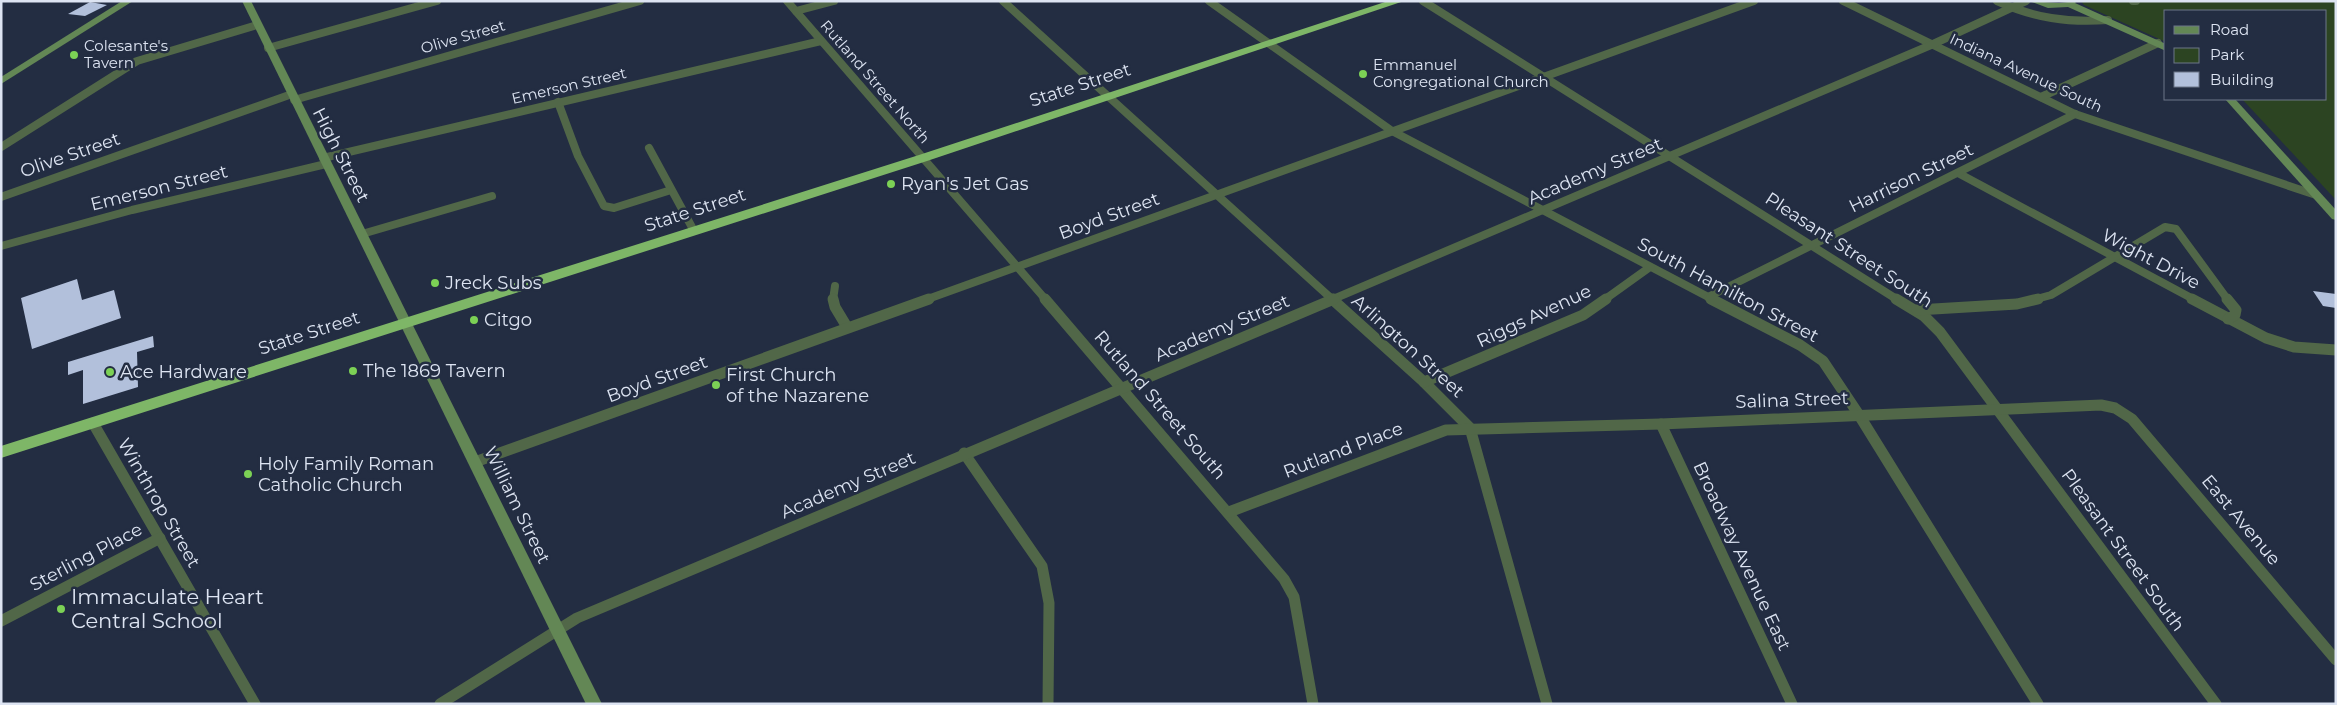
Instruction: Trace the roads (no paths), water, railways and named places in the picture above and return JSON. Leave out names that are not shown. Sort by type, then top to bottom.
[{"type":"highway","name":"State Street","points":[[1,452],[923,158],[1399,1]]},
{"type":"street","points":[[1,81],[129,1]]},
{"type":"street","name":"High Street","points":[[246,1],[406,324]]},
{"type":"street","points":[[268,48],[437,1]]},
{"type":"street","name":"Olive Street","points":[[1,197],[293,97],[640,1]]},
{"type":"street","name":"Rutland Street North","points":[[787,1],[923,158]]},
{"type":"street","points":[[796,11],[834,1]]},
{"type":"street","name":"Arlington Street","points":[[1003,1],[1424,382],[1470,428],[1547,704]]},
{"type":"street","name":"South Hamilton Street","points":[[1209,1],[1392,131],[1800,345],[1824,361],[2038,704]]},
{"type":"street","name":"Pleasant Street South","points":[[1423,1],[1916,310],[1940,332],[2216,704]]},
{"type":"street","name":"Boyd Street","points":[[474,462],[1754,1]]},
{"type":"street","name":"Indiana Avenue South","points":[[1842,1],[2075,114],[2316,195]]},
{"type":"street","points":[[1997,1],[2027,15],[2061,22],[2108,20]]},
{"type":"street","name":"Academy Street","points":[[440,704],[577,618],[964,453],[1123,388],[1672,156],[1931,45],[2026,1]]},
{"type":"street","points":[[2033,1],[2055,6],[2071,3],[2162,45]]},
{"type":"street","points":[[1,147],[138,60],[257,25]]},
{"type":"street","name":"Emerson Street","points":[[1,246],[132,210],[558,102],[821,41]]},
{"type":"street","points":[[2041,98],[2162,45]]},
{"type":"street","points":[[2231,100],[2336,217]]},
{"type":"street","points":[[558,102],[566,128],[581,163],[604,206],[614,208],[671,190]]},
{"type":"street","name":"Harrison Street","points":[[1708,297],[2075,114]]},
{"type":"street","points":[[649,148],[694,231]]},
{"type":"street","name":"Rutland Street South","points":[[923,158],[1123,388],[1158,433],[1229,512],[1284,579],[1294,597],[1313,704]]},
{"type":"street","name":"Wight Drive","points":[[1958,173],[2266,338],[2294,347],[2336,350]]},
{"type":"street","points":[[362,234],[492,196]]},
{"type":"street","points":[[1916,310],[2028,302],[2051,295],[2164,227],[2176,229],[2236,310],[2235,315],[2228,319]]},
{"type":"street","name":"Riggs Avenue","points":[[1424,382],[1582,315],[1650,267]]},
{"type":"street","points":[[835,286],[830,295],[831,300],[847,327]]},
{"type":"street","name":"William Street","points":[[406,324],[594,704]]},
{"type":"street","name":"Salina Street","points":[[1470,428],[1661,424],[2101,405],[2115,408]]},
{"type":"street","name":"East Avenue","points":[[2115,408],[2132,418],[2336,660]]},
{"type":"street","name":"Winthrop Street","points":[[93,423],[256,704]]},
{"type":"street","name":"Broadway Avenue East","points":[[1661,424],[1792,704]]},
{"type":"street","name":"Rutland Place","points":[[1229,512],[1446,430],[1470,428]]},
{"type":"street","points":[[964,453],[1042,566],[1049,602],[1048,704]]},
{"type":"street","name":"Sterling Place","points":[[1,622],[160,538]]},
{"type":"place","name":"Colesante's Tavern","points":[[74,55]]},
{"type":"place","name":"Emmanuel Congregational Church","points":[[1363,74]]},
{"type":"place","name":"Ryan's Jet Gas","points":[[891,184]]},
{"type":"place","name":"Jreck Subs","points":[[435,283]]},
{"type":"place","name":"Citgo","points":[[474,320]]},
{"type":"place","name":"The 1869 Tavern","points":[[353,371]]},
{"type":"place","name":"Ace Hardware","points":[[110,372]]},
{"type":"place","name":"First Church of the Nazarene","points":[[716,385]]},
{"type":"place","name":"Holy Family Roman Catholic Church","points":[[248,474]]},
{"type":"place","name":"Immaculate Heart Central School","points":[[61,609]]}]
